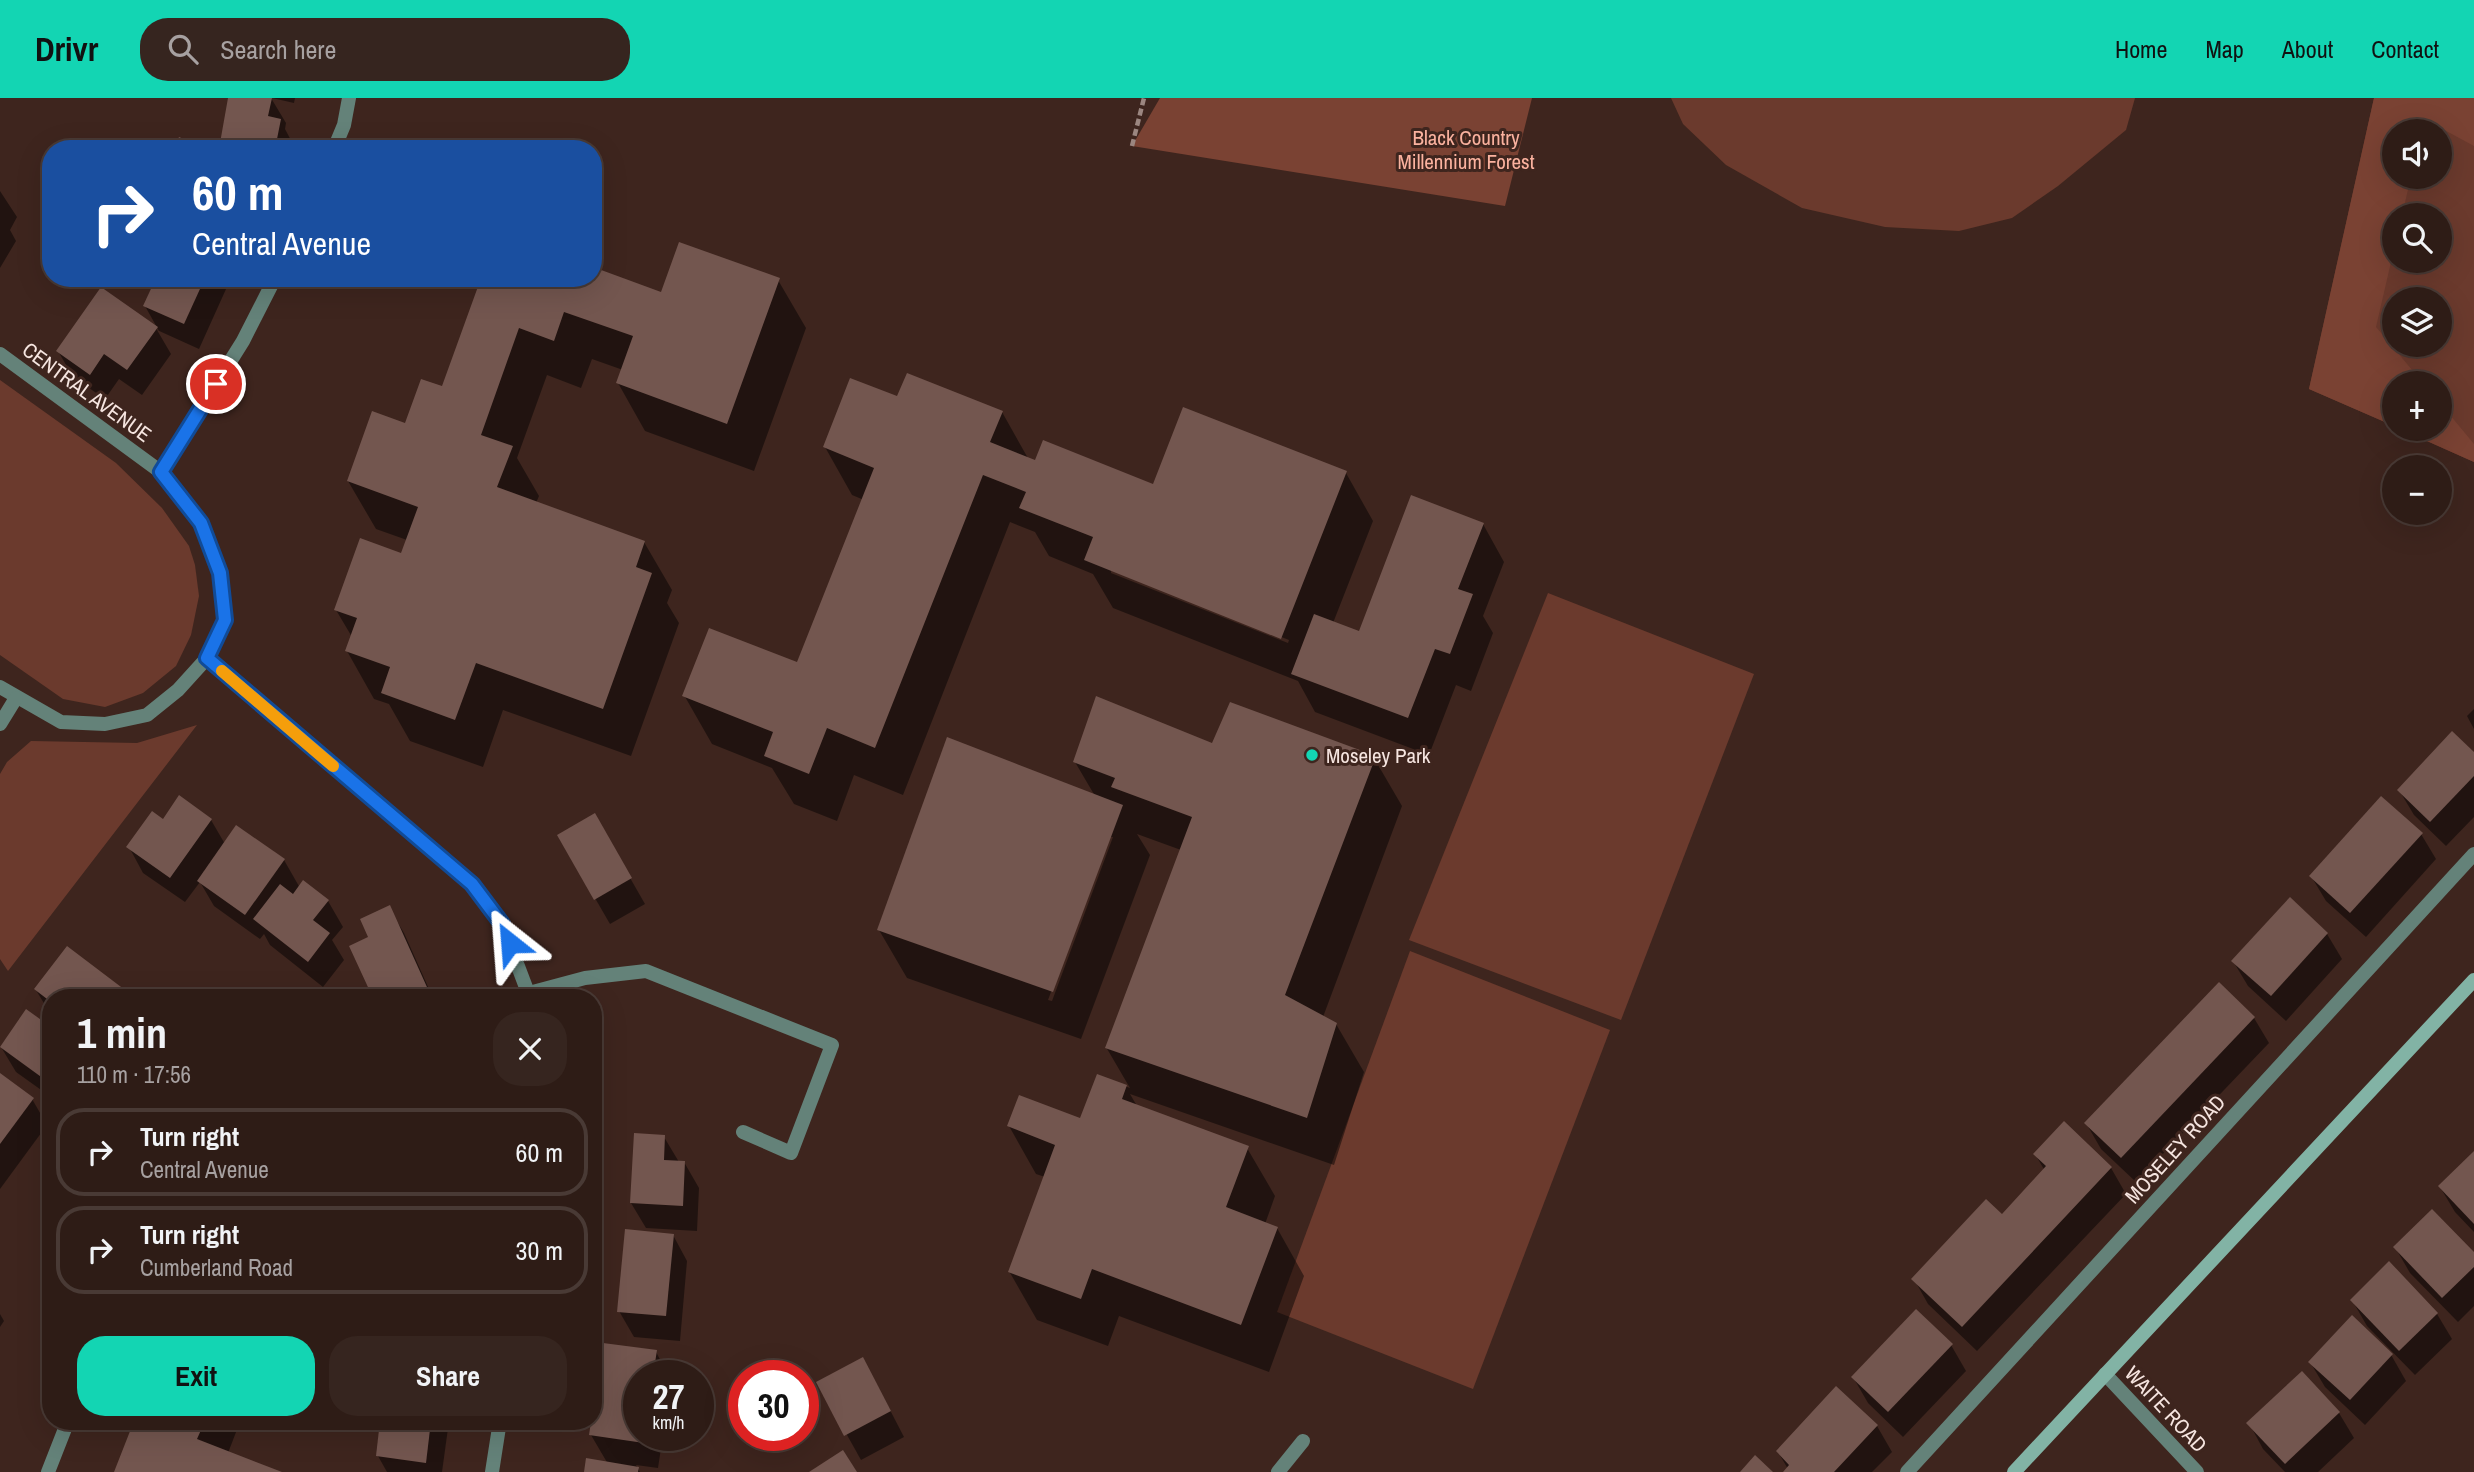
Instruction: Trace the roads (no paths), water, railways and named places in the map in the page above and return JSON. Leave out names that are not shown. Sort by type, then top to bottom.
[{"type":"street","points":[[338,140],[344,125],[349,98]]},
{"type":"street","points":[[161,472],[243,341],[270,287]]},
{"type":"street","name":"CENTRAL AVENUE","points":[[0,354],[161,472],[201,523],[220,573],[225,620],[207,658],[178,690],[148,715],[105,723],[61,722],[0,687]]},
{"type":"street","points":[[207,658],[472,884],[502,924],[528,989]]},
{"type":"street","points":[[0,724],[16,698]]},
{"type":"street","name":"MOSELEY ROAD","points":[[1908,1472],[2474,854]]},
{"type":"street","points":[[549,989],[585,978],[646,971],[832,1045],[791,1153],[743,1132]]},
{"type":"street","points":[[2014,1472],[2474,980]]},
{"type":"street","name":"WAITE ROAD","points":[[2105,1374],[2197,1472]]},
{"type":"street","points":[[48,1472],[64,1430]]},
{"type":"street","points":[[492,1472],[499,1430]]},
{"type":"street","points":[[1278,1472],[1303,1441]]},
{"type":"place","name":"Moseley Park","points":[[1312,755]]},
{"type":"park label","name":"Black Country Millennium Forest","points":[[1466,149]]}]
